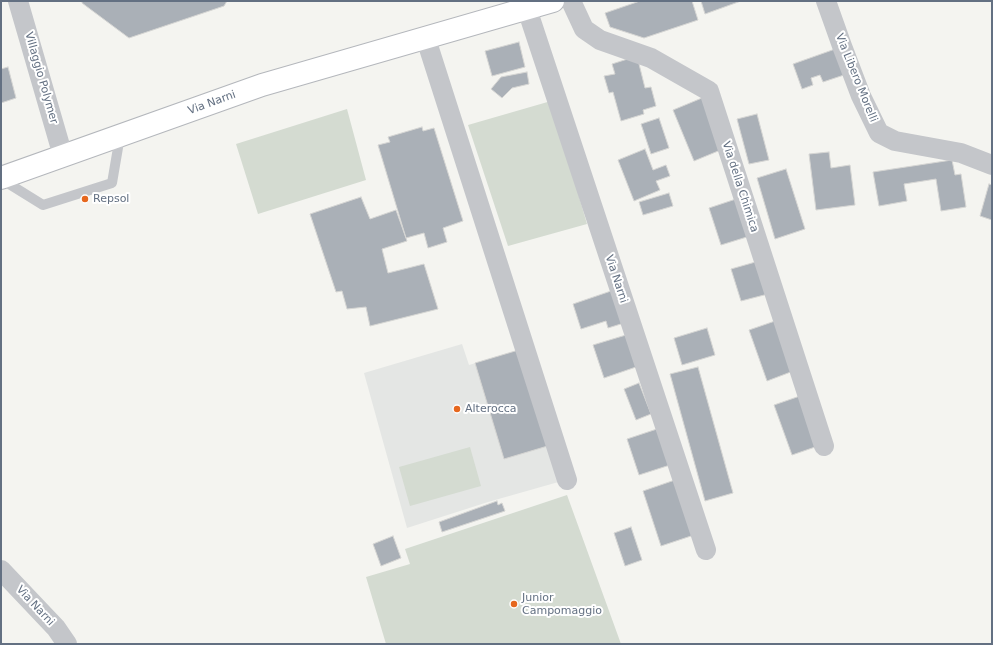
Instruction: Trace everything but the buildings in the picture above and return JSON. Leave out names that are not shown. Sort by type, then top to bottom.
[{"type":"main road","name":"Via Narni","points":[[1,178],[262,86],[553,1]]},
{"type":"street","name":"Villaggio Polymer","points":[[18,1],[63,156]]},
{"type":"street","name":"Via della Chimica","points":[[571,1],[584,29],[600,40],[651,58],[709,91],[824,446]]},
{"type":"street","name":"Via Libero Morelli","points":[[826,1],[861,96],[879,133],[895,141],[961,153],[992,166]]},
{"type":"street","name":"Via Narni","points":[[526,9],[706,550]]},
{"type":"street","points":[[426,39],[567,480]]},
{"type":"street","name":"Via Narni","points":[[1,570],[56,628],[67,644]]},
{"type":"lane","points":[[1,178],[43,205],[112,183],[120,136]]},
{"type":"shaded area","points":[[551,101],[587,224],[508,246],[468,125]]},
{"type":"shaded area","points":[[347,109],[366,180],[258,214],[236,144]]},
{"type":"shaded area","name":"Alterocca","points":[[462,344],[469,365],[522,349],[562,481],[488,502],[407,528],[364,373]]},
{"type":"shaded area","points":[[470,447],[481,486],[410,506],[399,467]]},
{"type":"shaded area","name":"Junior Campomaggio","points":[[567,495],[621,644],[386,644],[366,577],[410,564],[405,549]]},
{"type":"place","name":"Repsol","points":[[85,199]]},
{"type":"place","name":"Alterocca","points":[[457,409]]},
{"type":"place","name":"Junior Campomaggio","points":[[514,604]]}]
